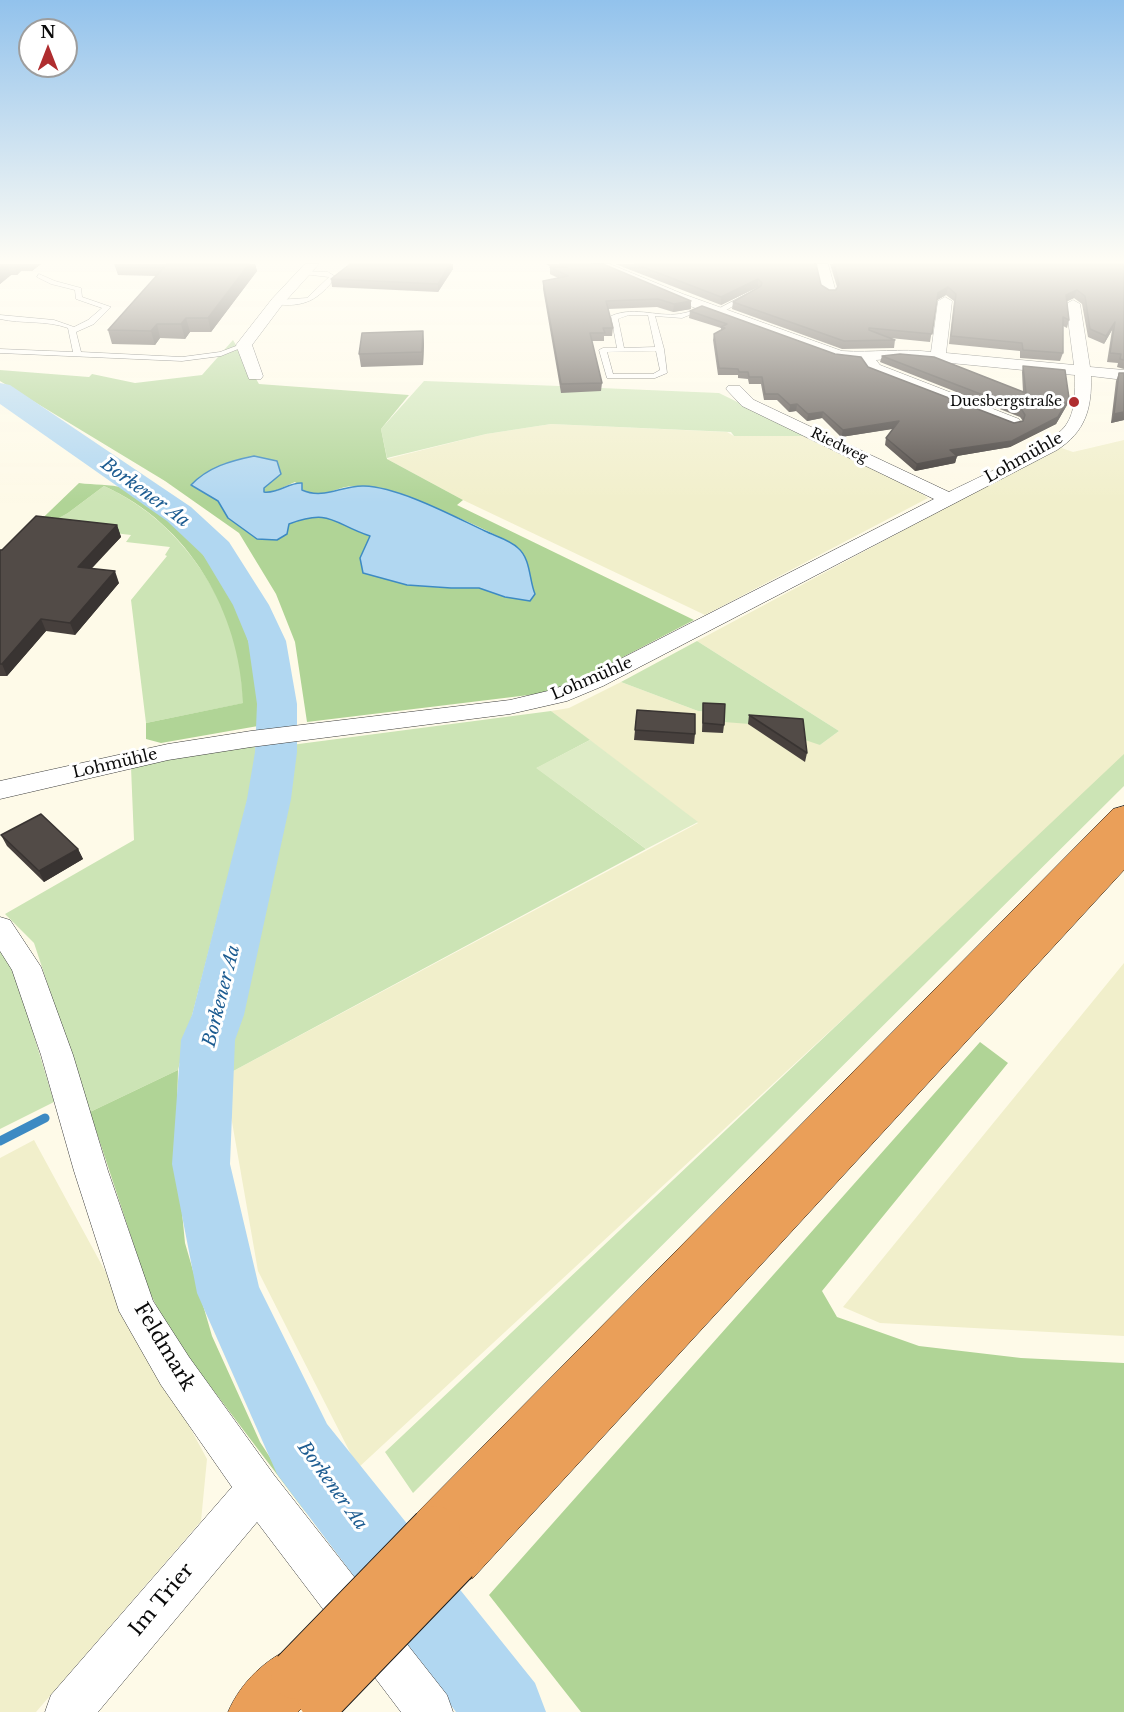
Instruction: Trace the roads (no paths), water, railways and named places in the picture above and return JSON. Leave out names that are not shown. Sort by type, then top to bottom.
[{"type":"highway","points":[[257,1712],[308,1694],[1104,835],[1124,817]]},
{"type":"highway","points":[[445,1545],[1124,849]]},
{"type":"street","points":[[809,344],[834,353],[866,357],[892,352],[1124,375]]},
{"type":"street","points":[[938,357],[940,344]]},
{"type":"street","name":"Lohmühle","points":[[0,790],[168,752],[251,739],[510,707],[559,696],[654,652],[947,498],[1009,468],[1072,430],[1080,416],[1083,400],[1078,344]]},
{"type":"street","points":[[244,345],[255,375]]},
{"type":"street","points":[[866,357],[874,368],[1013,423]]},
{"type":"street","name":"Riedweg","points":[[734,389],[748,403],[947,498]]},
{"type":"street","name":"Feldmark","points":[[0,928],[26,967],[57,1055],[91,1171],[138,1311],[175,1371],[259,1490],[430,1712]]},
{"type":"street","name":"Im Trier","points":[[68,1712],[231,1519],[259,1490]]},
{"type":"lane","points":[[75,344],[78,356]]},
{"type":"lane","points":[[620,344],[621,350]]},
{"type":"lane","points":[[659,344],[660,349],[664,371],[660,375],[610,376],[603,350],[660,349]]},
{"type":"lane","points":[[0,351],[182,359],[221,354],[244,345]]},
{"type":"water","points":[[254,456],[277,461],[281,474],[264,488],[264,492],[297,483],[302,483],[302,490],[310,493],[325,493],[356,486],[378,488],[426,503],[507,540],[518,548],[525,558],[535,594],[530,601],[505,597],[479,588],[407,585],[363,573],[360,558],[370,536],[323,518],[314,517],[289,524],[287,534],[277,540],[257,539],[228,518],[218,501],[191,485],[220,466]]},
{"type":"waterway","name":"Borkener Aa","points":[[0,391],[179,514],[217,549],[251,605],[267,641],[277,704],[276,752],[269,799],[218,1015],[208,1040],[201,1164],[229,1293],[302,1449],[506,1712]]},
{"type":"waterway","points":[[0,1141],[45,1118]]},
{"type":"place","name":"Duesbergstraße","points":[[1074,402]]}]
